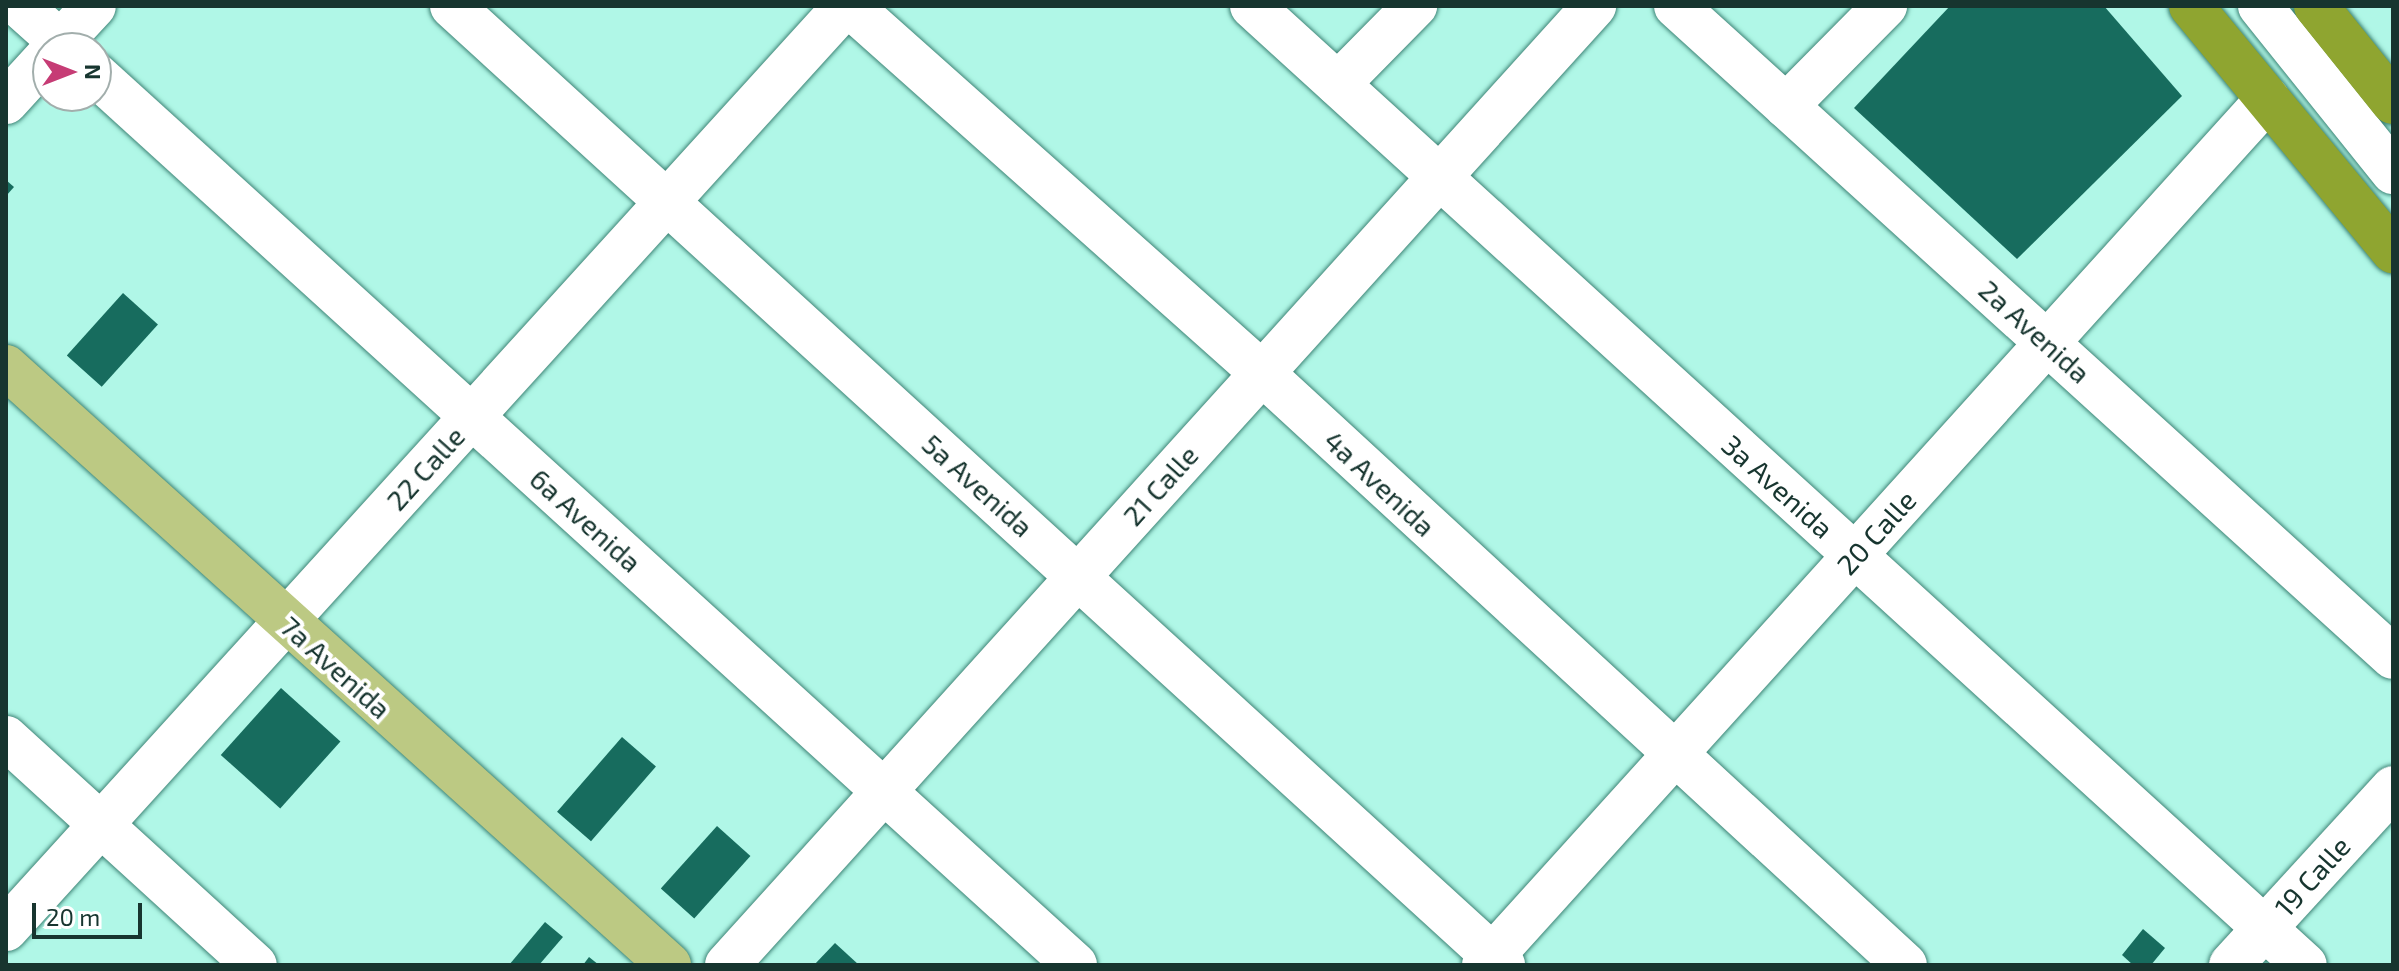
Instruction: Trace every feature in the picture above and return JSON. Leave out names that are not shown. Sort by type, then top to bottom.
[{"type":"highway","points":[[2191,6],[2393,251]]},
{"type":"highway","points":[[2316,6],[2393,102]]},
{"type":"main road","name":"7a Avenida","points":[[6,367],[669,965]]},
{"type":"street","points":[[20,6],[43,32]]},
{"type":"street","points":[[72,32],[94,6]]},
{"type":"street","name":"5a Avenida","points":[[452,6],[1078,577],[1493,962]]},
{"type":"street","name":"22 Calle","points":[[6,929],[847,6]]},
{"type":"street","name":"4a Avenida","points":[[847,6],[1262,373],[1905,965]]},
{"type":"street","name":"3a Avenida","points":[[1252,6],[2305,965]]},
{"type":"street","points":[[1338,84],[1415,6]]},
{"type":"street","name":"21 Calle","points":[[727,965],[1594,6]]},
{"type":"street","name":"2a Avenida","points":[[1676,6],[2393,657]]},
{"type":"street","points":[[1786,106],[1885,6]]},
{"type":"street","points":[[2260,6],[2393,172]]},
{"type":"street","points":[[6,102],[32,76]]},
{"type":"street","name":"6a Avenida","points":[[112,90],[1075,965]]},
{"type":"street","name":"20 Calle","points":[[1493,962],[1675,753],[2268,99]]},
{"type":"street","points":[[6,738],[255,965]]},
{"type":"street","name":"19 Calle","points":[[2231,965],[2393,788]]},
{"type":"building","points":[[1950,6],[2104,6],[2182,96],[2017,259],[1854,108]]},
{"type":"building","points":[[6,180],[14,187],[6,196]]},
{"type":"building","points":[[123,293],[158,324],[102,387],[67,355]]},
{"type":"building","points":[[281,688],[340,742],[280,808],[221,755]]},
{"type":"building","points":[[622,737],[656,767],[591,841],[557,812]]},
{"type":"building","points":[[717,826],[750,856],[694,919],[661,888]]},
{"type":"building","points":[[545,922],[563,937],[539,965],[509,965]]},
{"type":"building","points":[[2143,929],[2165,948],[2151,965],[2133,965],[2122,955]]},
{"type":"building","points":[[835,943],[859,965],[814,965]]},
{"type":"building","points":[[589,957],[599,965],[583,965]]}]
